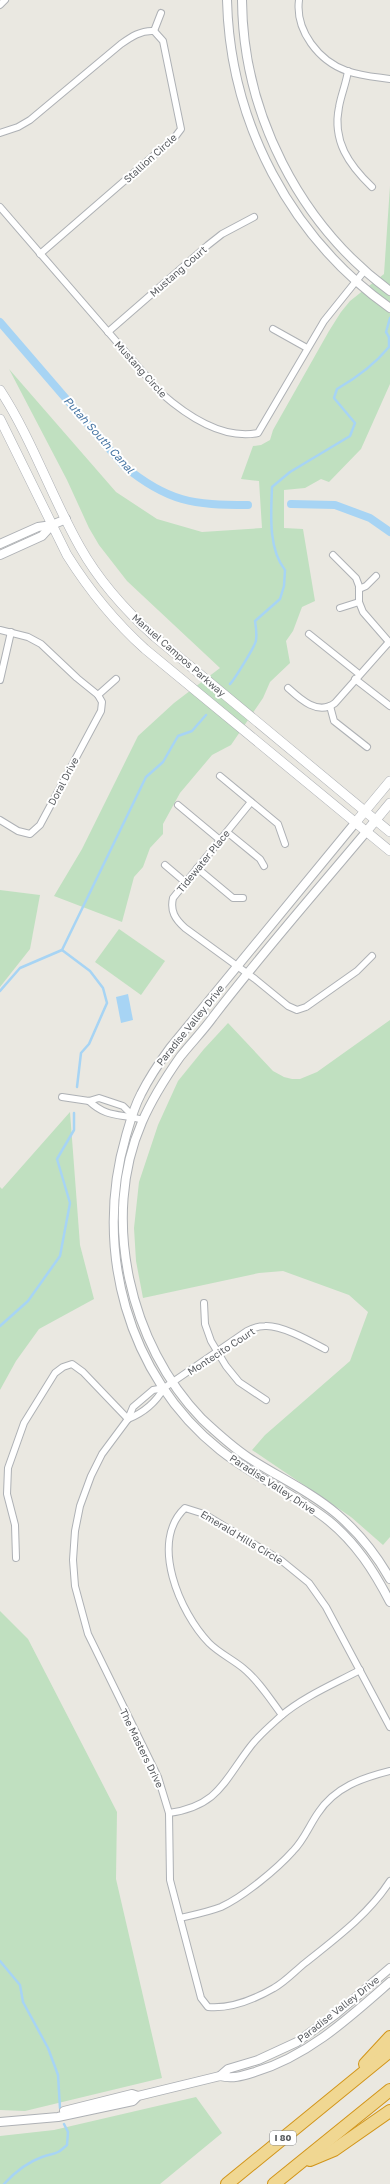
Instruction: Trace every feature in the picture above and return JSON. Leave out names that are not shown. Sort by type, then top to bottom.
[{"type":"highway","points":[[340,2092],[390,2037]]},
{"type":"highway","name":"I 80","points":[[227,2184],[390,2051]]},
{"type":"highway","points":[[274,2184],[390,2090]]},
{"type":"highway","points":[[296,2166],[334,2150],[390,2111]]},
{"type":"main road","name":"Manuel Campos Parkway","points":[[0,390],[30,444],[66,518],[93,568],[122,604],[140,624],[390,832]]},
{"type":"main road","name":"Manuel Campos Parkway","points":[[0,420],[52,525],[80,575],[110,614],[129,634],[390,851]]},
{"type":"main road","name":"Paradise Valley Drive","points":[[355,823],[390,781]]},
{"type":"main road","name":"Paradise Valley Drive","points":[[366,832],[390,803]]},
{"type":"street","points":[[0,5],[5,0]]},
{"type":"street","points":[[227,0],[229,36],[236,78],[257,145],[279,186],[303,223],[331,257],[356,281],[390,308]]},
{"type":"street","points":[[242,0],[243,35],[250,74],[262,118],[279,157],[314,214],[342,247],[365,270],[390,291]]},
{"type":"street","points":[[299,0],[300,19],[314,48],[328,61],[348,71],[390,79]]},
{"type":"street","points":[[0,133],[18,127],[30,120],[121,44],[147,30],[154,31],[161,13]]},
{"type":"street","name":"Stallion Circle","points":[[40,254],[175,137],[181,129],[163,41],[154,31]]},
{"type":"street","points":[[348,71],[337,119],[340,144],[355,171],[372,187]]},
{"type":"street","name":"Mustang Circle","points":[[0,207],[161,393],[177,407],[196,419],[215,427],[248,435],[258,433],[265,424],[307,348],[324,321],[365,270]]},
{"type":"street","name":"Mustang Court","points":[[108,332],[208,245],[222,234],[254,217]]},
{"type":"street","points":[[273,329],[307,348]]},
{"type":"street","points":[[0,544],[38,527],[52,525],[66,518]]},
{"type":"street","points":[[0,555],[42,536],[52,525]]},
{"type":"street","points":[[288,688],[309,704],[319,707],[330,706],[335,703],[389,638],[366,616],[359,602],[359,589],[356,578],[333,555]]},
{"type":"street","points":[[359,589],[366,586],[376,576]]},
{"type":"street","points":[[340,608],[359,602]]},
{"type":"street","points":[[0,630],[28,637],[42,644],[98,695],[116,680]]},
{"type":"street","points":[[0,680],[12,632]]},
{"type":"street","points":[[309,634],[390,706]]},
{"type":"street","name":"Doral Drive","points":[[0,820],[24,833],[30,834],[40,825],[101,711],[102,702],[98,695]]},
{"type":"street","points":[[330,706],[334,721],[367,747]]},
{"type":"street","points":[[220,776],[278,824],[285,844]]},
{"type":"street","name":"Tidewater Place","points":[[251,802],[173,898],[171,906],[173,914],[185,928],[248,974],[288,1006],[297,1010],[306,1007],[357,971],[372,956]]},
{"type":"street","points":[[178,805],[220,840]]},
{"type":"street","name":"Paradise Valley Drive","points":[[355,823],[237,966],[154,1070],[140,1095],[122,1149],[113,1203],[112,1223],[116,1266],[128,1316],[137,1341],[164,1388],[192,1423],[220,1450],[244,1468],[312,1509],[346,1537],[371,1567],[390,1602]]},
{"type":"street","points":[[227,832],[260,859],[264,866]]},
{"type":"street","name":"Paradise Valley Drive","points":[[366,832],[180,1057],[143,1120],[132,1152],[123,1224],[126,1264],[138,1312],[156,1356],[172,1382],[193,1409],[226,1441],[250,1459],[336,1512],[368,1546],[390,1579]]},
{"type":"street","points":[[165,865],[185,882]]},
{"type":"street","points":[[197,868],[234,898],[243,898]]},
{"type":"street","points":[[62,1097],[88,1101],[99,1098],[123,1106],[133,1116],[143,1120]]},
{"type":"street","points":[[88,1101],[97,1109],[120,1117],[133,1116]]},
{"type":"street","points":[[204,1303],[205,1324],[218,1352],[239,1382],[266,1400]]},
{"type":"street","name":"Montecito Court","points":[[164,1388],[247,1331],[257,1326],[267,1325],[302,1338],[325,1349]]},
{"type":"street","points":[[16,1558],[15,1525],[6,1494],[8,1468],[24,1423],[55,1372],[72,1364],[83,1372],[128,1419]]},
{"type":"street","name":"The Masters Drive","points":[[164,1388],[153,1390],[133,1407],[128,1419],[102,1454],[91,1476],[80,1506],[75,1531],[73,1560],[75,1586],[88,1634],[158,1777],[169,1813],[170,1880],[201,1998],[208,2007],[218,2008],[257,1997],[275,1987],[365,1912],[390,1881]]},
{"type":"street","name":"The Masters Drive","points":[[128,1419],[139,1414],[158,1398],[164,1388]]},
{"type":"street","name":"Emerald Hills Circle","points":[[282,1715],[247,1672],[209,1643],[186,1611],[172,1573],[169,1552],[172,1528],[175,1520],[185,1508],[204,1514],[282,1561],[305,1579],[326,1607],[390,1727]]},
{"type":"street","points":[[169,1813],[184,1811],[212,1797],[225,1785],[258,1738],[282,1715],[360,1670]]},
{"type":"street","points":[[180,1918],[220,1907],[233,1901],[293,1852],[303,1840],[318,1812],[341,1789],[355,1781],[390,1771]]},
{"type":"street","name":"Paradise Valley Drive","points":[[0,2122],[58,2117],[123,2104],[133,2101],[138,2096],[220,2076],[228,2069],[258,2060],[297,2042],[336,2014],[390,1968]]},
{"type":"street","name":"Paradise Valley Drive","points":[[220,2076],[231,2079],[282,2062],[302,2052],[321,2040],[390,1982]]},
{"type":"green space","points":[[390,186],[390,384],[361,449],[329,482],[321,479],[305,488],[284,490],[284,528],[303,529],[315,601],[302,607],[293,631],[286,641],[290,663],[270,682],[263,698],[231,745],[212,755],[180,793],[163,824],[163,834],[150,848],[143,867],[134,877],[122,922],[54,896],[82,849],[138,736],[174,703],[220,668],[127,581],[99,545],[9,369],[116,492],[157,519],[202,532],[262,528],[259,481],[241,479],[253,446],[261,445],[270,440],[273,430],[341,312],[350,301],[384,274]]},
{"type":"green space","points":[[0,890],[40,895],[30,949],[0,987]]},
{"type":"green space","points":[[119,929],[165,961],[141,995],[95,962]]},
{"type":"green space","points":[[390,1020],[390,1537],[383,1545],[351,1517],[252,1450],[265,1435],[350,1361],[368,1312],[349,1295],[283,1271],[259,1273],[143,1298],[136,1261],[134,1228],[139,1182],[158,1125],[178,1081],[204,1049],[228,1023],[273,1071],[284,1077],[300,1079],[317,1072]]},
{"type":"green space","points":[[70,1112],[80,1245],[94,1299],[39,1329],[16,1361],[0,1390],[0,1187],[2,1189]]},
{"type":"green space","points":[[0,1611],[28,1639],[117,1812],[116,1879],[162,2078],[25,2111],[0,2110]]},
{"type":"green space","points":[[196,2097],[222,2133],[160,2184],[0,2184],[0,2136],[54,2130]]},
{"type":"water","points":[[128,994],[133,1020],[121,1023],[116,997]]},
{"type":"waterway","points":[[230,684],[255,643],[255,621],[280,599],[284,586],[285,570],[276,552],[273,541],[271,508],[272,487],[290,472],[350,436],[355,423],[334,398],[337,389],[365,370],[389,347],[389,337],[386,332],[390,318]]},
{"type":"waterway","name":"Putah South Canal","points":[[0,322],[124,466],[140,478],[154,487],[182,499],[212,504],[248,505]]},
{"type":"waterway","name":"Putah South Canal","points":[[291,504],[335,505],[370,518],[390,532]]},
{"type":"waterway","points":[[0,991],[20,968],[62,950],[146,777],[163,762],[178,736],[192,731],[206,715]]},
{"type":"waterway","points":[[62,950],[90,971],[103,988],[107,1003],[89,1044],[81,1053],[77,1087]]},
{"type":"waterway","points":[[0,1326],[28,1301],[60,1256],[70,1203],[57,1159],[74,1130],[74,1113]]},
{"type":"waterway","points":[[0,1961],[20,1985],[23,2002],[48,2048],[58,2075],[60,2108]]},
{"type":"waterway","points":[[4,2184],[26,2165],[37,2159],[58,2152],[67,2145],[68,2132],[64,2124]]}]
